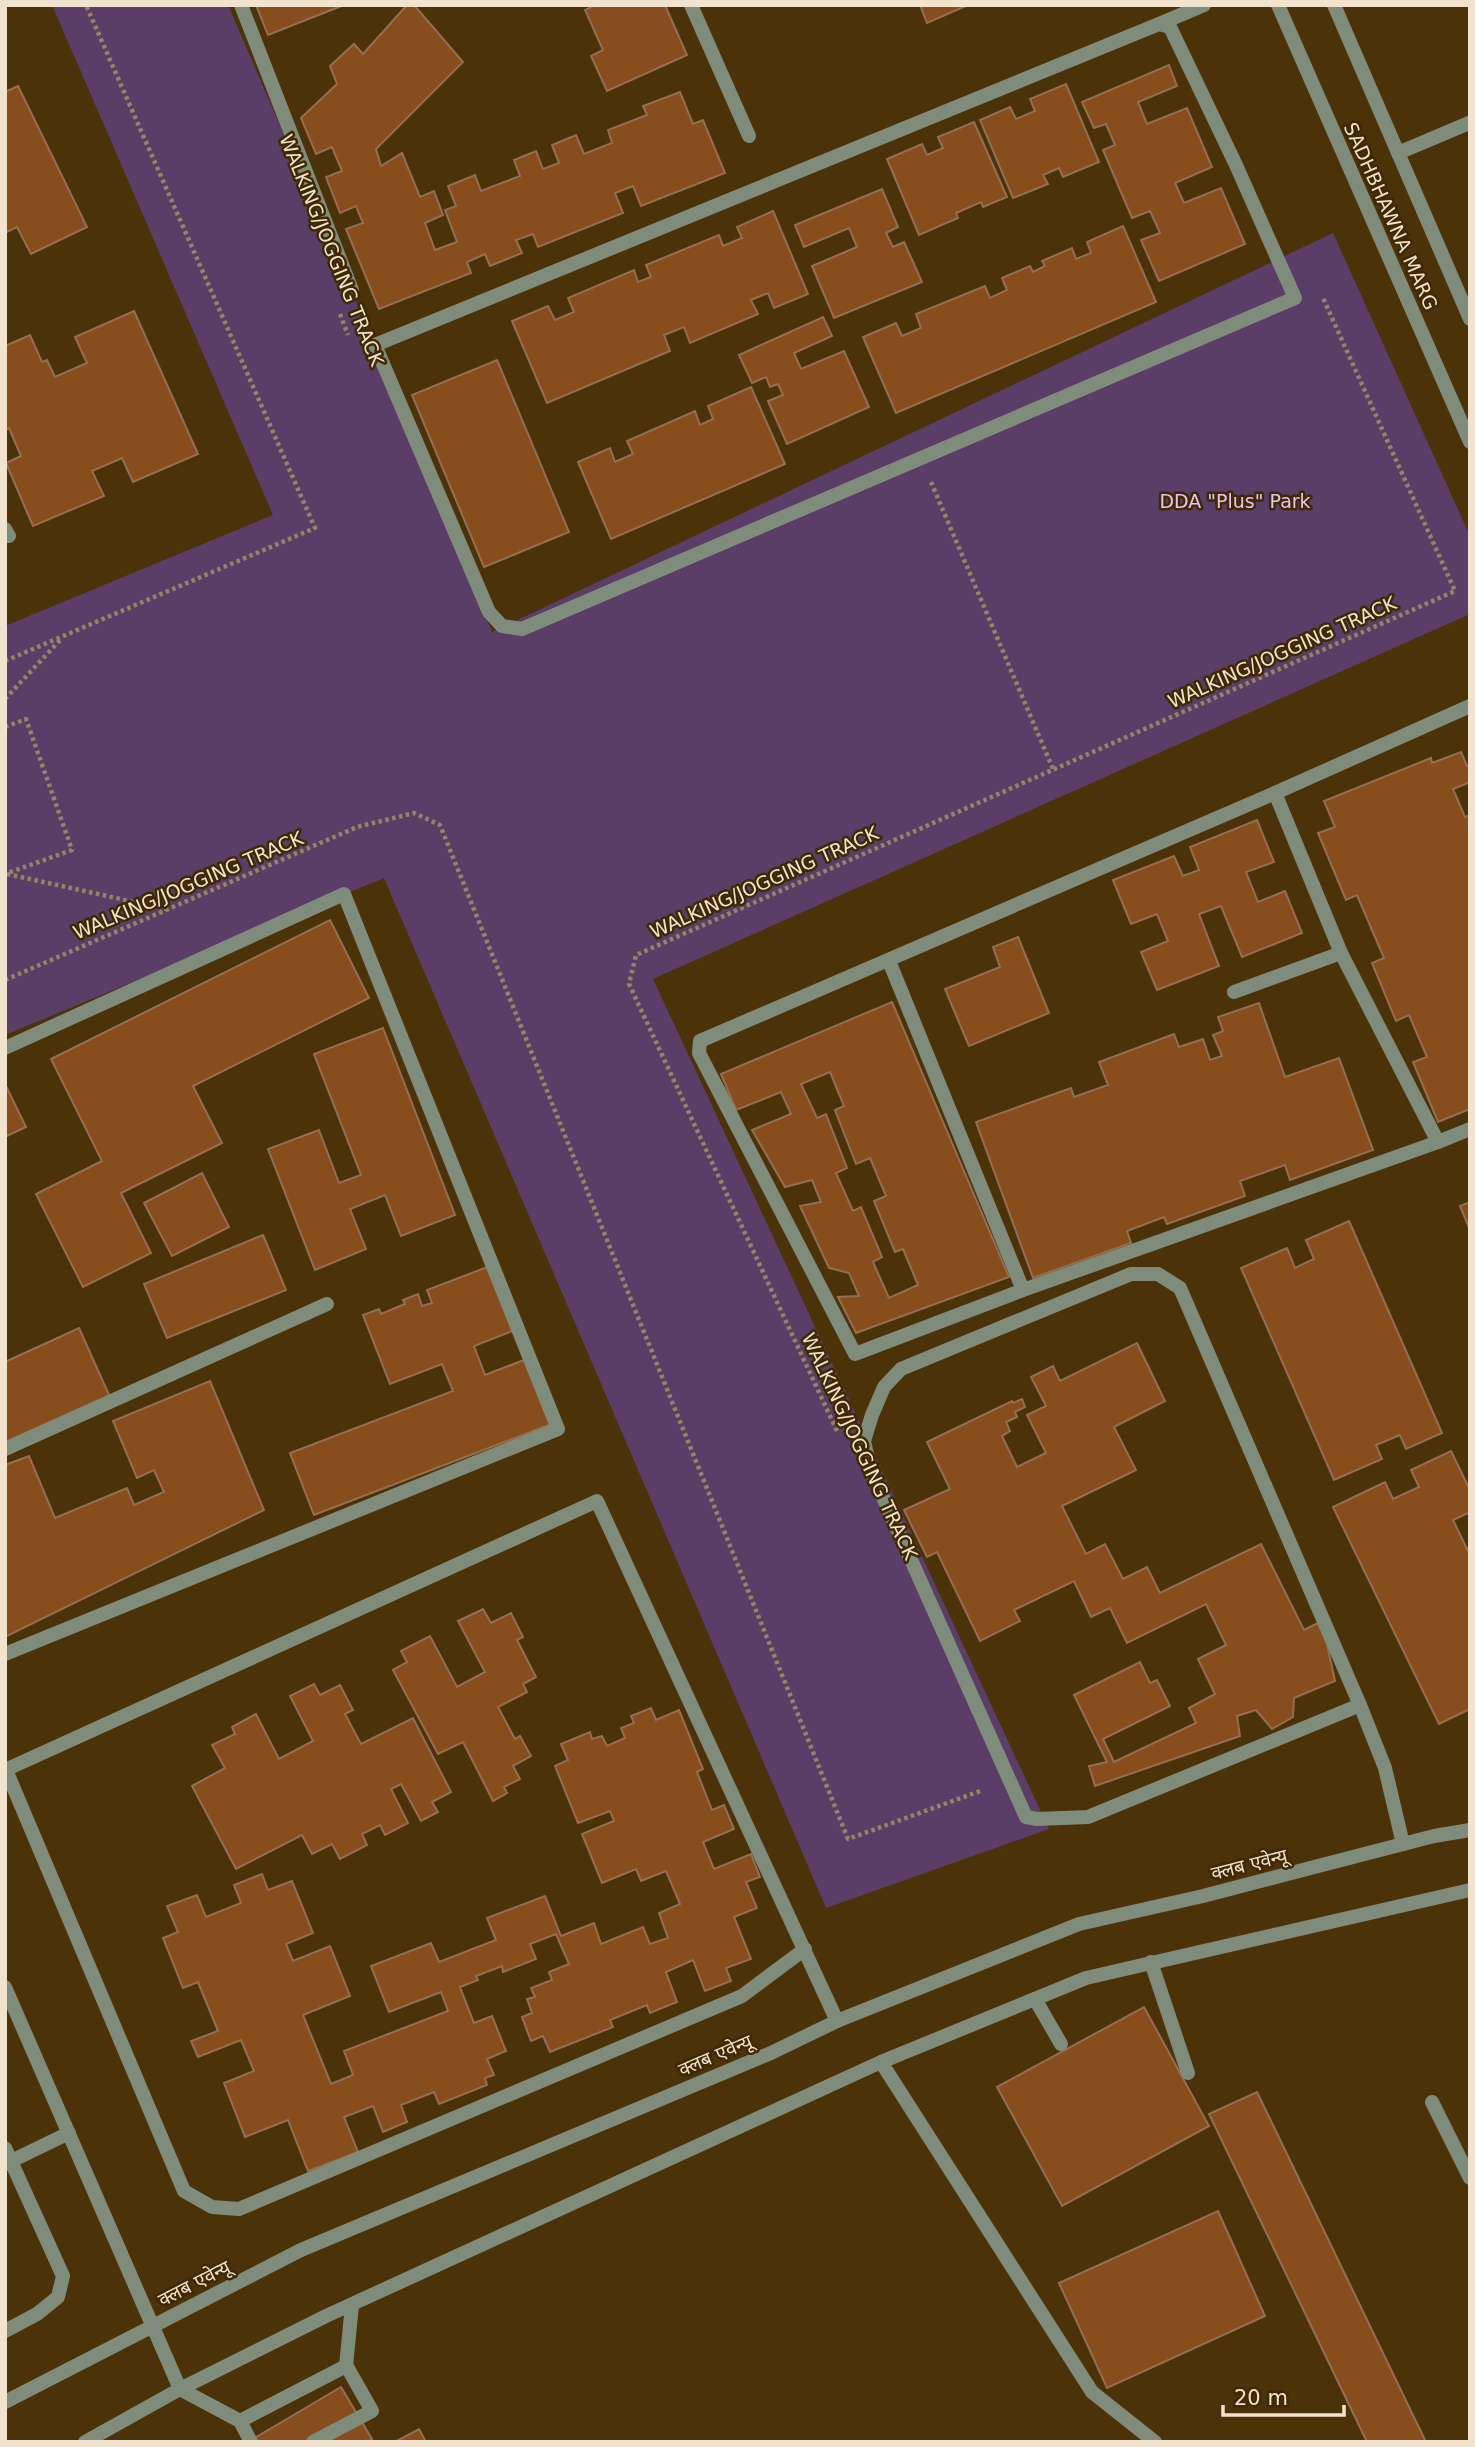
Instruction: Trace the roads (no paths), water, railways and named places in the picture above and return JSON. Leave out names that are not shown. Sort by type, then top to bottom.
[{"type":"street","points":[[241,5],[352,290]]},
{"type":"street","points":[[691,5],[750,136]]},
{"type":"street","points":[[1159,24],[1170,27],[1236,164],[1295,298],[522,629],[502,626],[489,612],[375,345],[1204,5]]},
{"type":"street","name":"SADHBHAWNA MARG","points":[[1278,5],[1470,442]]},
{"type":"street","name":"SADHBHAWNA MARG","points":[[1334,5],[1470,319]]},
{"type":"street","points":[[1398,153],[1469,123]]},
{"type":"street","points":[[1470,706],[700,1041],[699,1053],[855,1354],[1023,1290],[1470,1129]]},
{"type":"street","points":[[1275,793],[1341,953],[1438,1142]]},
{"type":"street","points":[[5,1048],[345,894],[558,1429],[5,1654]]},
{"type":"street","points":[[1234,992],[1341,953]]},
{"type":"street","points":[[889,961],[1023,1290]]},
{"type":"street","points":[[1360,1705],[1088,1817],[1026,1817],[870,1468],[864,1441],[884,1387],[901,1369],[1131,1274],[1158,1273],[1180,1288],[1360,1705],[1385,1768],[1403,1844]]},
{"type":"street","points":[[5,1449],[327,1304]]},
{"type":"street","points":[[805,1949],[742,1996],[239,2209],[212,2207],[184,2190],[6,1770],[597,1501],[805,1949],[837,2021]]},
{"type":"street","name":"क्लब एवेन्यू","points":[[5,2402],[301,2250],[758,2058],[837,2021],[1079,1924],[1470,1830]]},
{"type":"street","points":[[85,2442],[180,2389],[352,2305],[880,2062],[1035,1998],[1086,1978],[1470,1890]]},
{"type":"street","points":[[1152,1962],[1188,2074]]},
{"type":"street","points":[[5,1987],[180,2389],[240,2421],[251,2442]]},
{"type":"street","points":[[1035,1998],[1061,2044]]},
{"type":"street","points":[[880,2062],[1092,2392],[1155,2442]]},
{"type":"street","points":[[1432,2102],[1470,2178]]},
{"type":"street","points":[[5,2331],[37,2314],[58,2297],[63,2276],[7,2158],[69,2133]]},
{"type":"street","points":[[313,2442],[372,2411],[346,2365],[352,2305]]},
{"type":"street","points":[[240,2421],[346,2365]]},
{"type":"park label","name":"DDA \"Plus\" Park","points":[[1235,501]]}]
